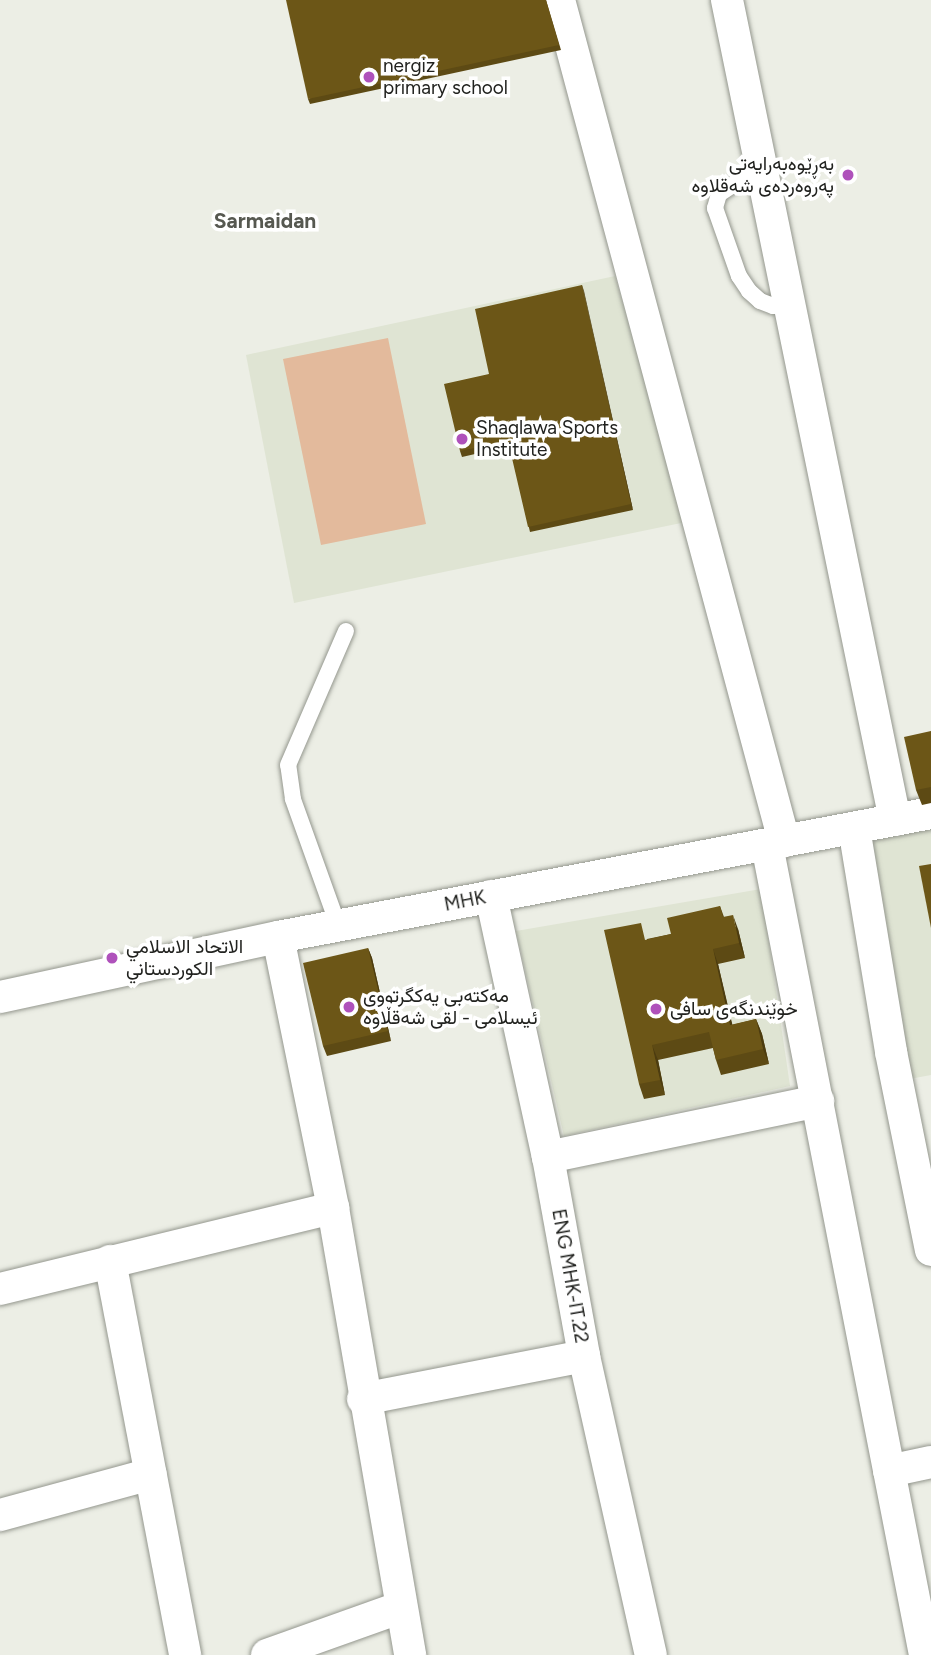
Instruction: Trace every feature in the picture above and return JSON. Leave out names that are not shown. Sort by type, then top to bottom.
[{"type":"street","points":[[559,0],[775,843],[818,1101],[925,1655]]},
{"type":"street","points":[[727,0],[895,820]]},
{"type":"street","name":"MHK","points":[[0,997],[338,925],[931,813]]},
{"type":"street","points":[[854,828],[891,1052],[931,1250]]},
{"type":"street","name":"ENG MHK-IT.22","points":[[491,896],[548,1157],[584,1356],[651,1655]]},
{"type":"street","points":[[278,937],[332,1208],[399,1608],[410,1655]]},
{"type":"street","points":[[548,1157],[818,1101]]},
{"type":"street","points":[[0,1289],[332,1208]]},
{"type":"street","points":[[110,1261],[185,1655]]},
{"type":"street","points":[[363,1399],[584,1356]]},
{"type":"street","points":[[889,1471],[931,1462]]},
{"type":"street","points":[[0,1515],[151,1474]]},
{"type":"street","points":[[267,1655],[399,1608]]},
{"type":"lane","points":[[761,166],[719,194],[715,208],[739,276],[749,291],[760,301],[773,306],[789,301]]},
{"type":"lane","points":[[338,925],[293,799],[288,765],[346,631]]},
{"type":"shaded area","name":"Shaqlawa Sports Institute","points":[[615,276],[686,522],[294,603],[246,355]]},
{"type":"shaded area","points":[[388,338],[426,524],[321,545],[283,359]]},
{"type":"shaded area","points":[[931,813],[931,1075],[904,1080],[854,828]]},
{"type":"shaded area","name":"خوێندنگەی سافی","points":[[761,889],[790,1086],[564,1136],[516,931]]},
{"type":"building","name":"nergiz primary school","points":[[286,0],[546,0],[559,45],[308,99]]},
{"type":"building","points":[[582,285],[631,504],[528,527],[508,441],[460,451],[444,384],[489,374],[475,309]]},
{"type":"building","points":[[931,731],[931,787],[916,790],[904,737]]},
{"type":"building","points":[[931,864],[931,928],[919,866]]},
{"type":"building","points":[[720,906],[723,917],[733,915],[739,943],[713,949],[730,1025],[756,1019],[763,1049],[716,1060],[709,1032],[652,1045],[660,1080],[639,1084],[604,930],[641,923],[645,940],[671,934],[667,918]]},
{"type":"building","name":"مەکتەبی یەکگرتووی ئیسلامی - لقی شەقڵاوە","points":[[368,948],[388,1031],[323,1046],[303,963]]},
{"type":"place","name":"nergiz primary school","points":[[369,77]]},
{"type":"place","name":"بەڕێوەبەرایەتی پەروەردەی شەقلاوە","points":[[848,175]]},
{"type":"place","name":"Shaqlawa Sports Institute","points":[[462,439]]},
{"type":"place","name":"الاتحاد الاسلامي الكوردستاني","points":[[112,958]]},
{"type":"place","name":"مەکتەبی یەکگرتووی ئیسلامی - لقی شەقڵاوە","points":[[349,1007]]},
{"type":"place","name":"خوێندنگەی سافی","points":[[656,1009]]},
{"type":"district","name":"Sarmaidan","points":[[265,221]]}]
